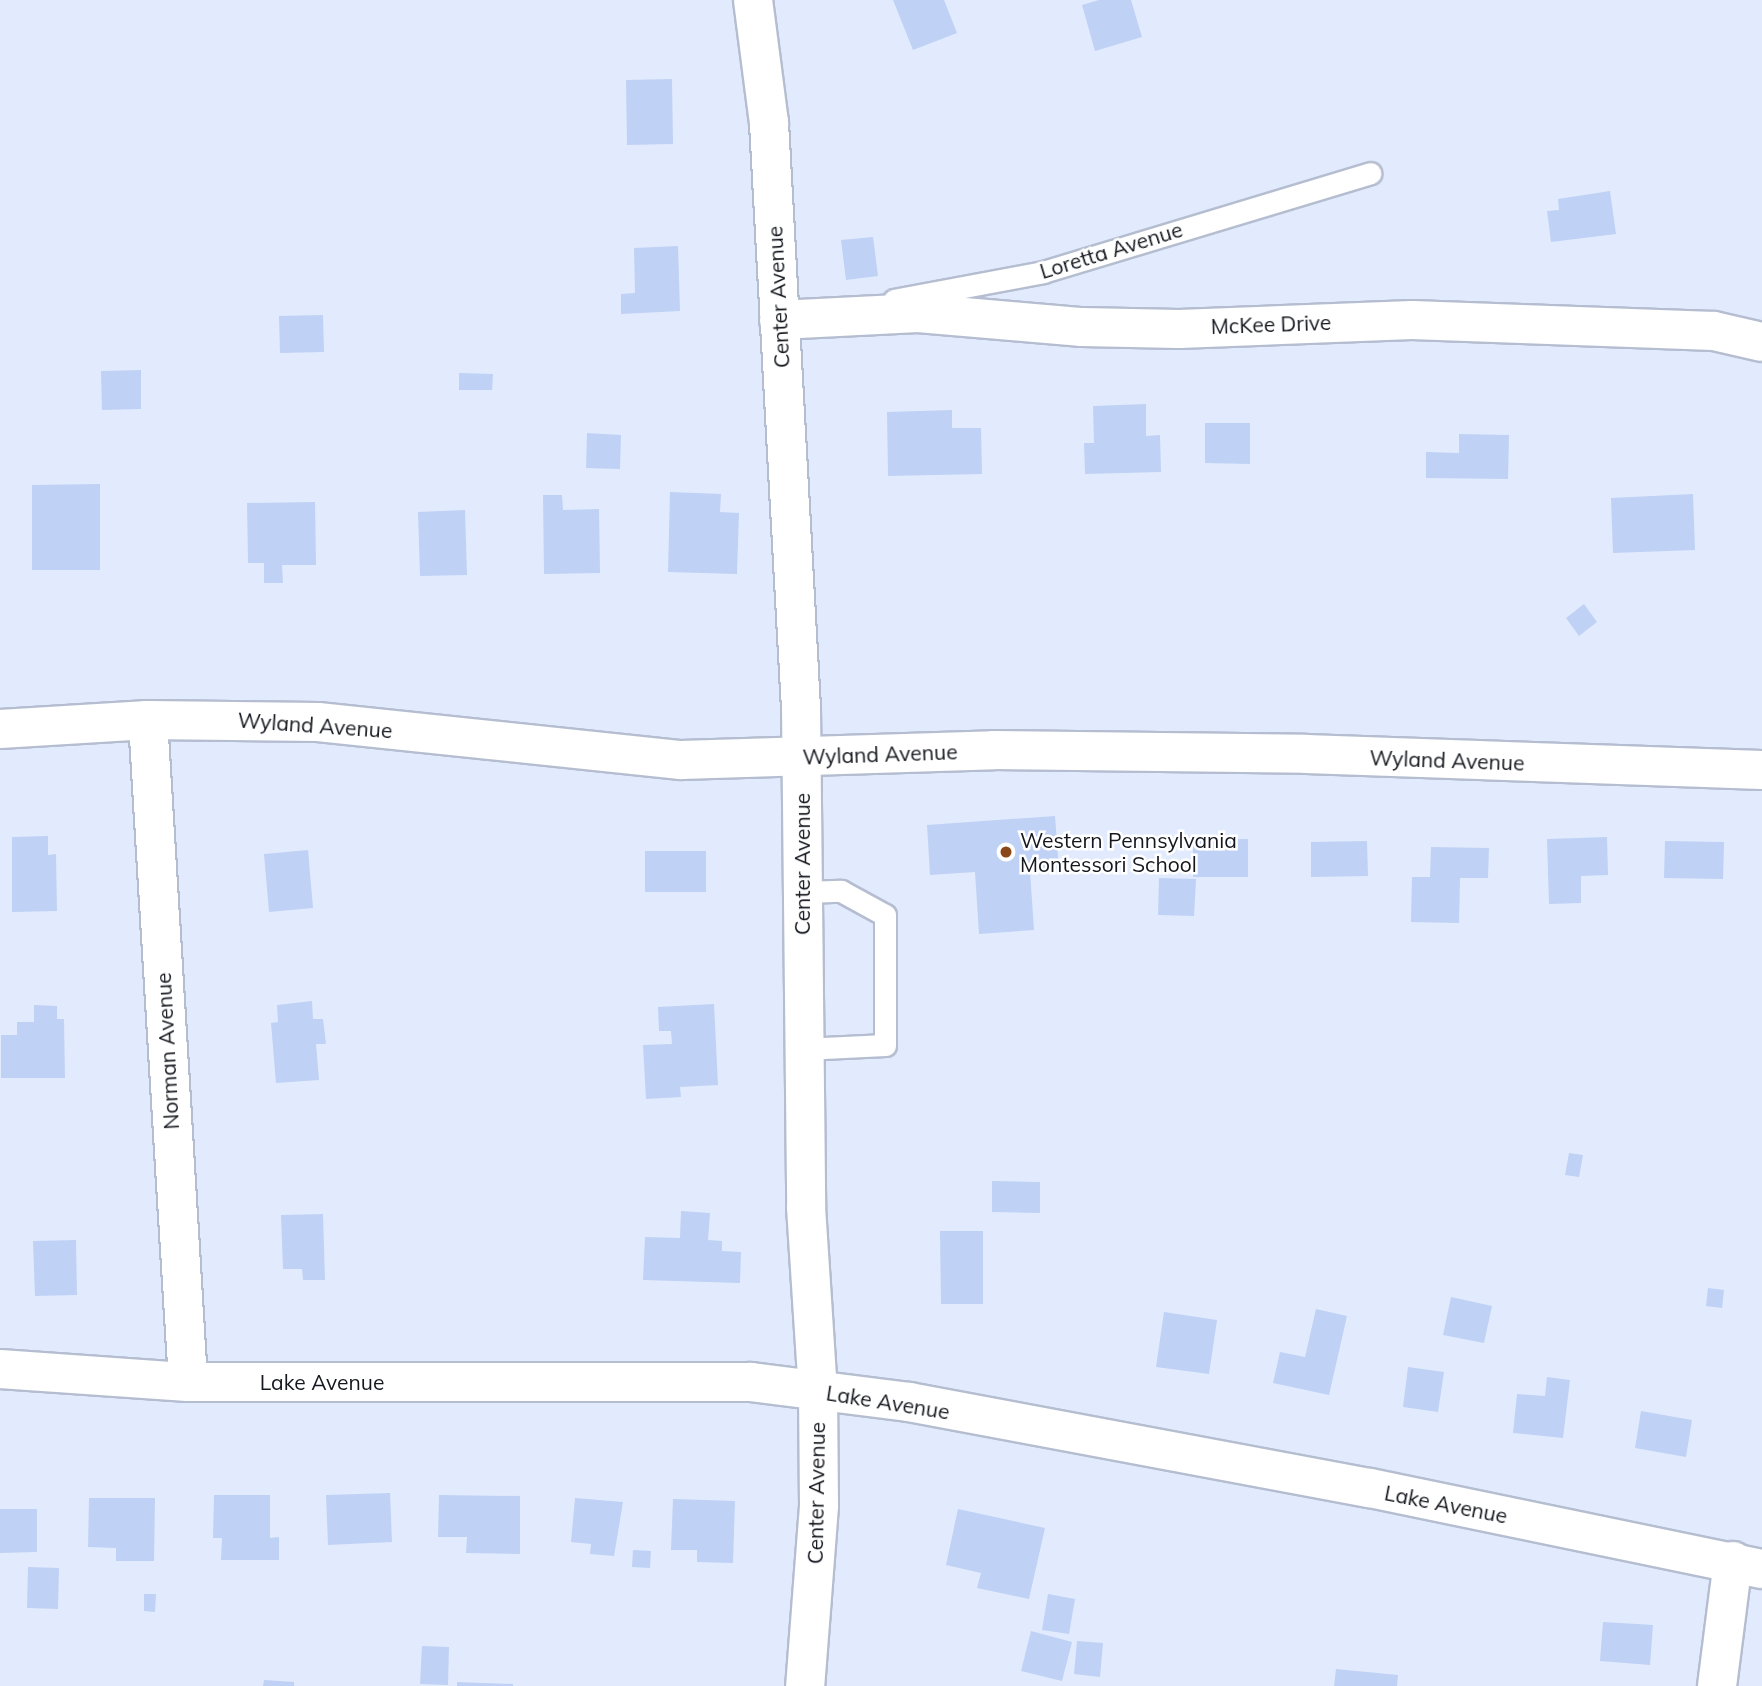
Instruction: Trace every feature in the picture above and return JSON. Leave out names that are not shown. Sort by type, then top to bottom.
[{"type":"street","name":"Center Avenue","points":[[753,0],[769,123],[802,757],[807,1248],[818,1391],[819,1506],[805,1686]]},
{"type":"street","name":"McKee Drive","points":[[779,320],[849,313],[918,313],[1082,327],[1179,329],[1412,320],[1714,331],[1762,342]]},
{"type":"street","name":"Wyland Avenue","points":[[0,729],[148,720],[318,722],[681,760],[994,750],[1292,754],[1762,770]]},
{"type":"street","name":"Norman Avenue","points":[[148,720],[188,1382]]},
{"type":"street","name":"Lake Avenue","points":[[0,1369],[188,1382],[751,1382],[909,1402],[1357,1486],[1747,1565]]},
{"type":"street","points":[[1717,1686],[1747,1565]]},
{"type":"lane","name":"Loretta Avenue","points":[[849,313],[909,296],[1043,272],[1370,173]]},
{"type":"lane","points":[[803,892],[841,891],[885,915],[885,1045],[803,1049]]},
{"type":"building","points":[[893,0],[944,0],[957,33],[913,50]]},
{"type":"building","points":[[1099,0],[1131,0],[1142,37],[1095,51],[1082,5]]},
{"type":"building","points":[[672,79],[673,144],[627,145],[626,80]]},
{"type":"building","points":[[1610,191],[1616,234],[1551,242],[1547,211],[1559,210],[1558,199]]},
{"type":"building","points":[[873,237],[878,276],[846,280],[841,240]]},
{"type":"building","points":[[678,246],[680,311],[621,314],[621,294],[635,293],[634,248]]},
{"type":"building","points":[[323,315],[324,352],[280,353],[279,316]]},
{"type":"building","points":[[141,370],[141,409],[102,410],[101,371]]},
{"type":"building","points":[[459,373],[493,374],[492,390],[459,390]]},
{"type":"building","points":[[1146,404],[1146,436],[1160,435],[1161,472],[1085,474],[1084,443],[1094,443],[1093,406]]},
{"type":"building","points":[[952,410],[952,428],[981,428],[982,474],[888,476],[887,412]]},
{"type":"building","points":[[1205,423],[1250,423],[1250,464],[1205,463]]},
{"type":"building","points":[[587,433],[621,435],[620,469],[586,468]]},
{"type":"building","points":[[1459,434],[1509,435],[1508,479],[1426,478],[1426,452],[1459,453]]},
{"type":"building","points":[[100,484],[100,570],[32,570],[32,485]]},
{"type":"building","points":[[670,492],[721,494],[720,512],[739,513],[737,574],[668,572]]},
{"type":"building","points":[[1693,494],[1695,550],[1613,553],[1611,498]]},
{"type":"building","points":[[543,495],[562,495],[563,510],[599,509],[600,573],[544,574]]},
{"type":"building","points":[[315,502],[316,565],[282,565],[283,583],[264,583],[264,563],[248,563],[247,503]]},
{"type":"building","points":[[465,510],[467,575],[420,576],[418,512]]},
{"type":"building","points":[[1584,604],[1597,622],[1579,636],[1566,618]]},
{"type":"building","points":[[1055,816],[1059,869],[1030,871],[1034,930],[979,934],[975,872],[930,875],[927,825]]},
{"type":"building","points":[[48,836],[48,855],[56,854],[57,911],[12,912],[12,837]]},
{"type":"building","points":[[1607,837],[1608,875],[1581,876],[1581,903],[1549,904],[1547,839]]},
{"type":"building","points":[[1248,839],[1248,877],[1193,877],[1193,840]]},
{"type":"building","points":[[1367,841],[1368,876],[1311,877],[1311,842]]},
{"type":"building","points":[[1665,841],[1724,842],[1723,879],[1664,878]]},
{"type":"building","points":[[1431,847],[1489,848],[1488,878],[1460,878],[1459,923],[1411,922],[1412,877],[1430,877]]},
{"type":"building","points":[[308,850],[313,908],[269,912],[264,854]]},
{"type":"building","points":[[645,851],[706,851],[706,892],[645,892]]},
{"type":"building","points":[[1159,878],[1196,879],[1194,916],[1158,915]]},
{"type":"building","points":[[312,1001],[313,1019],[323,1019],[326,1044],[316,1044],[319,1080],[276,1083],[271,1023],[278,1022],[277,1005]]},
{"type":"building","points":[[714,1004],[718,1085],[680,1087],[681,1097],[646,1099],[643,1045],[672,1044],[671,1031],[659,1031],[658,1007]]},
{"type":"building","points":[[34,1005],[57,1006],[57,1019],[64,1019],[65,1078],[1,1078],[1,1035],[17,1035],[17,1022],[34,1022]]},
{"type":"building","points":[[1569,1153],[1583,1155],[1579,1177],[1565,1175]]},
{"type":"building","points":[[992,1181],[1040,1182],[1040,1213],[992,1212]]},
{"type":"building","points":[[681,1211],[710,1213],[708,1240],[722,1241],[722,1251],[741,1252],[740,1283],[643,1280],[645,1237],[680,1238]]},
{"type":"building","points":[[323,1214],[325,1280],[303,1280],[302,1269],[283,1269],[281,1215]]},
{"type":"building","points":[[940,1231],[983,1231],[983,1304],[941,1304]]},
{"type":"building","points":[[76,1240],[77,1295],[35,1296],[33,1241]]},
{"type":"building","points":[[1708,1288],[1724,1290],[1722,1308],[1706,1306]]},
{"type":"building","points":[[1451,1297],[1492,1306],[1484,1343],[1443,1335]]},
{"type":"building","points":[[1316,1309],[1347,1316],[1329,1395],[1273,1383],[1280,1352],[1305,1357]]},
{"type":"building","points":[[1164,1312],[1217,1320],[1209,1374],[1156,1367]]},
{"type":"building","points":[[1408,1367],[1444,1372],[1438,1412],[1403,1407]]},
{"type":"building","points":[[1547,1377],[1570,1380],[1563,1438],[1513,1433],[1517,1394],[1545,1396]]},
{"type":"building","points":[[1641,1411],[1692,1420],[1686,1457],[1635,1448]]},
{"type":"building","points":[[390,1493],[392,1542],[328,1545],[326,1495]]},
{"type":"building","points":[[214,1495],[270,1495],[270,1538],[279,1537],[279,1560],[221,1560],[222,1538],[213,1538]]},
{"type":"building","points":[[439,1495],[520,1496],[520,1554],[466,1553],[467,1537],[438,1537]]},
{"type":"building","points":[[89,1498],[155,1498],[154,1561],[116,1561],[116,1548],[88,1547]]},
{"type":"building","points":[[575,1498],[623,1502],[614,1556],[590,1554],[591,1544],[571,1542]]},
{"type":"building","points":[[673,1499],[735,1501],[733,1563],[697,1562],[697,1550],[671,1550]]},
{"type":"building","points":[[0,1509],[37,1509],[37,1552],[0,1553]]},
{"type":"building","points":[[958,1509],[1045,1528],[1029,1599],[977,1588],[981,1573],[946,1565]]},
{"type":"building","points":[[633,1550],[651,1551],[650,1568],[632,1567]]},
{"type":"building","points":[[28,1567],[59,1568],[58,1609],[27,1608]]},
{"type":"building","points":[[144,1594],[156,1594],[155,1612],[144,1611]]},
{"type":"building","points":[[1048,1594],[1075,1599],[1069,1634],[1042,1630]]},
{"type":"building","points":[[1603,1622],[1653,1625],[1650,1665],[1600,1661]]},
{"type":"building","points":[[1031,1631],[1072,1642],[1062,1681],[1021,1671]]},
{"type":"building","points":[[1077,1641],[1103,1643],[1100,1677],[1074,1674]]},
{"type":"building","points":[[422,1646],[449,1647],[448,1685],[420,1684]]},
{"type":"building","points":[[1336,1669],[1398,1675],[1397,1686],[1334,1686]]},
{"type":"building","points":[[264,1680],[294,1682],[294,1686],[263,1686]]},
{"type":"building","points":[[457,1682],[513,1684],[513,1686],[457,1686]]},
{"type":"place","name":"Western Pennsylvania Montessori School","points":[[1006,852]]}]
